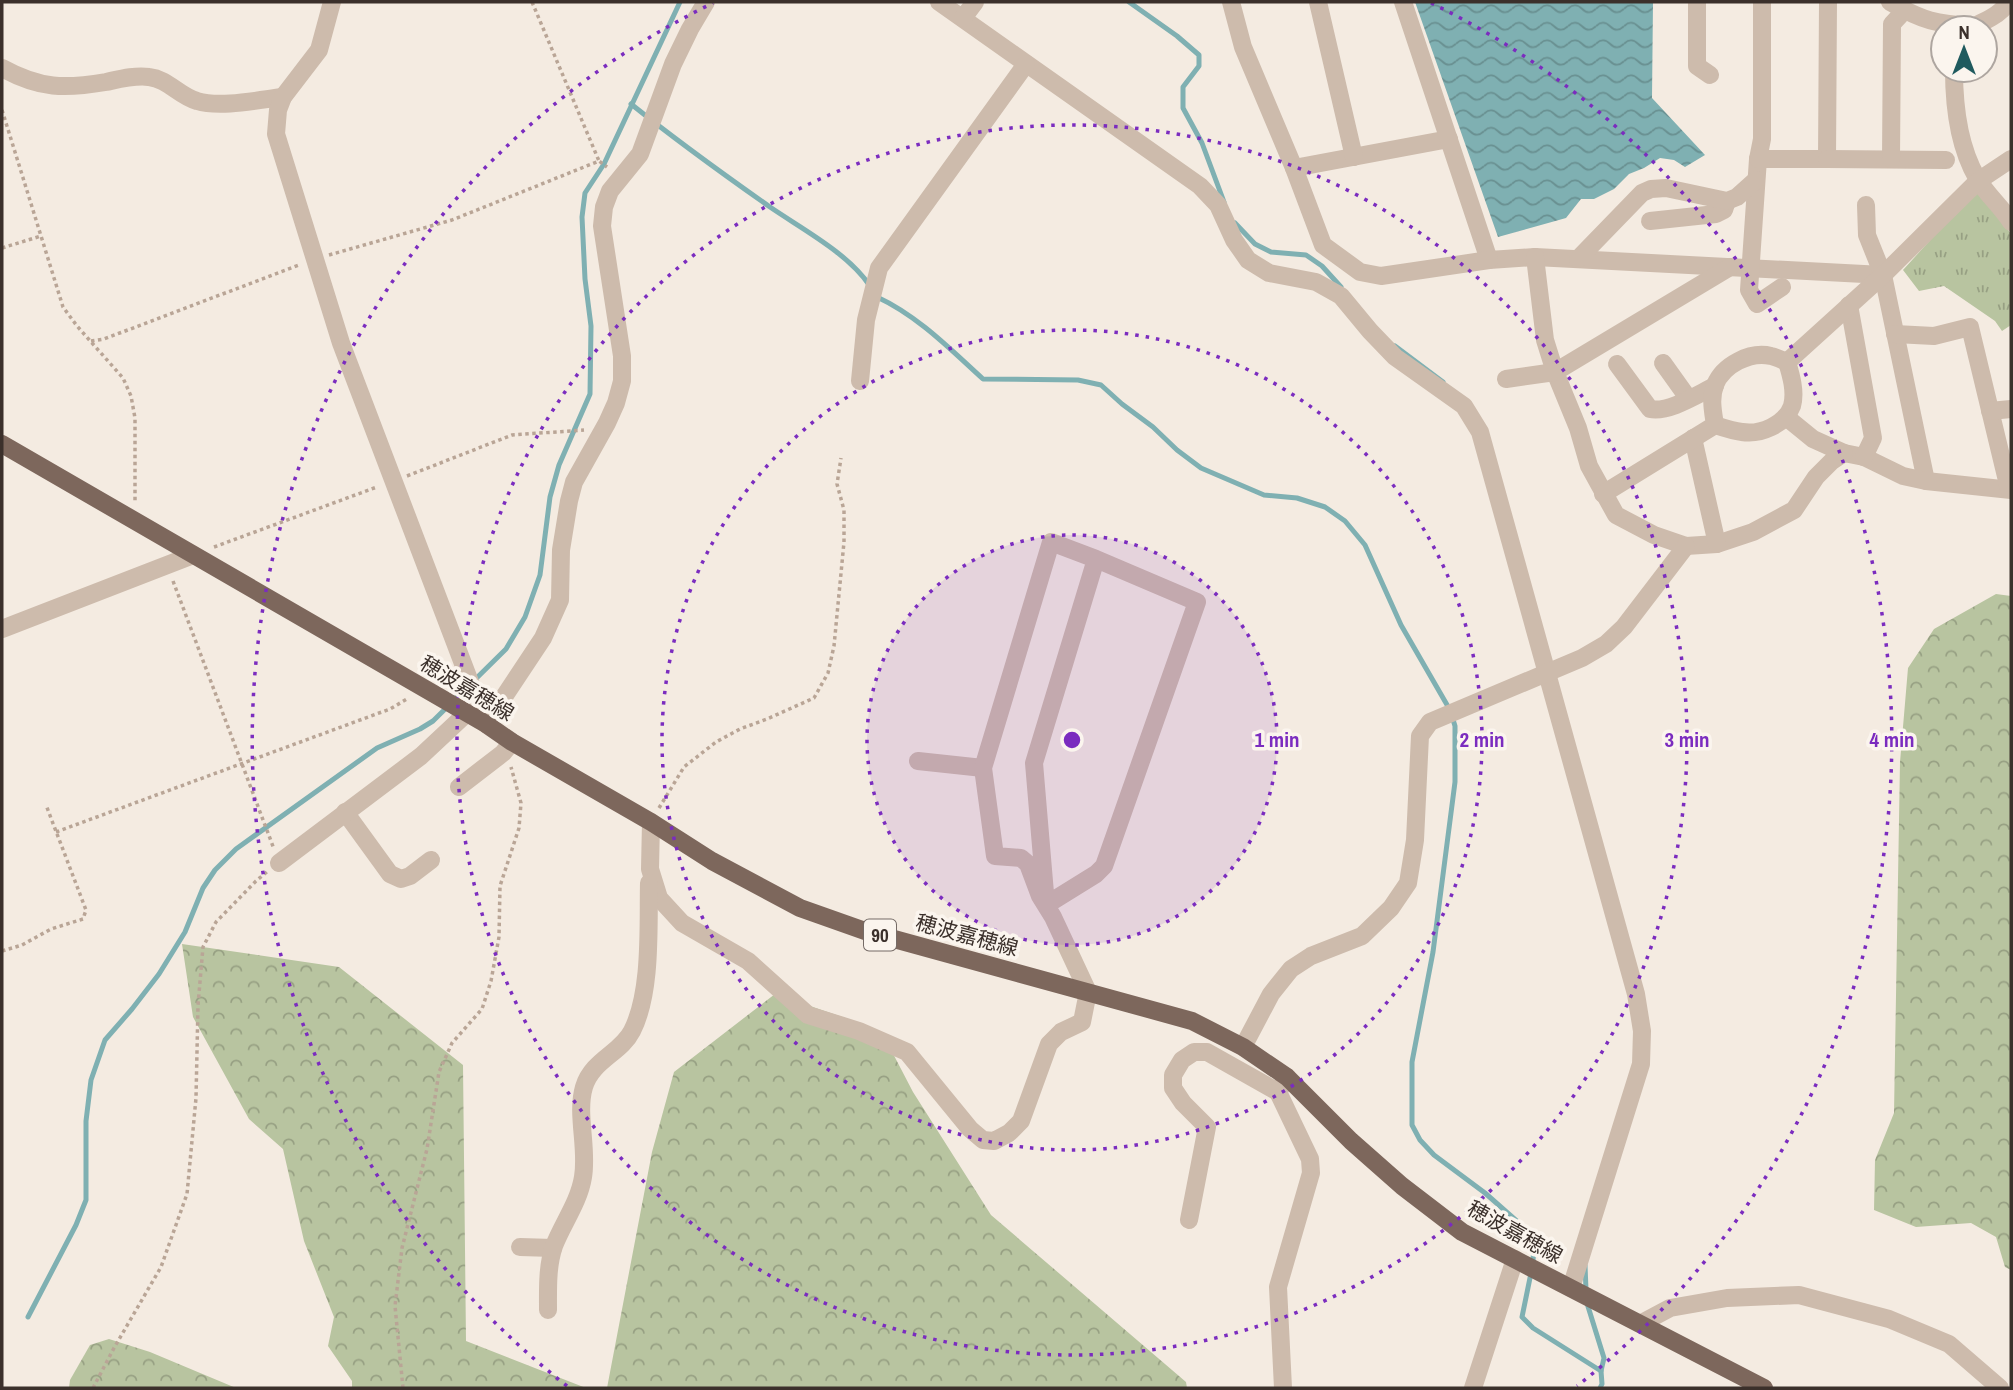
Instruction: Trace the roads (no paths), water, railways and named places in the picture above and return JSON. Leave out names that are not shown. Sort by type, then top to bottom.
[{"type":"main road","name":"穂波嘉穂線","points":[[2,444],[486,724],[508,748],[651,822],[712,861],[800,908],[865,931],[1192,1021],[1243,1047],[1282,1084],[1402,1186],[1462,1232],[1763,1388]]},
{"type":"street","points":[[332,2],[319,50],[283,97],[278,110],[276,134],[350,368],[486,724]]},
{"type":"street","points":[[486,724],[543,638],[560,600],[561,550],[574,482],[607,424],[622,381],[622,356],[603,226],[604,207],[610,191],[640,154],[673,64],[706,2]]},
{"type":"street","points":[[939,2],[1200,186],[1218,205],[1234,240],[1248,260],[1269,273],[1316,282],[1341,296],[1395,357],[1464,406],[1480,432],[1636,995],[1642,1031],[1641,1064],[1571,1288]]},
{"type":"street","points":[[963,18],[975,2]]},
{"type":"street","points":[[1231,2],[1243,47],[1323,245],[1360,272],[1381,276],[1489,260],[1535,257],[1883,275]]},
{"type":"street","points":[[1318,2],[1354,157]]},
{"type":"street","points":[[1403,2],[1489,260]]},
{"type":"street","points":[[1698,2],[1697,66],[1710,75]]},
{"type":"street","points":[[1762,2],[1762,138],[1756,180],[1749,290],[1757,304],[1782,287]]},
{"type":"street","points":[[1827,159],[1828,2]]},
{"type":"street","points":[[1891,159],[1892,24],[1898,6],[1929,22]]},
{"type":"street","points":[[860,381],[866,320],[879,268],[1026,64]]},
{"type":"street","points":[[2,68],[49,86],[75,87],[132,77],[149,77],[166,82],[194,100],[210,104],[283,97]]},
{"type":"street","points":[[1954,84],[1966,156],[1978,181],[2011,222]]},
{"type":"street","points":[[1294,168],[1448,139]]},
{"type":"street","points":[[1758,159],[1945,160]]},
{"type":"street","points":[[1787,362],[1883,275],[1978,181],[2011,159]]},
{"type":"street","points":[[1578,259],[1642,193],[1651,189],[1675,190],[1727,201],[1737,197],[1756,180]]},
{"type":"street","points":[[1650,221],[1716,214],[1724,210],[1727,201]]},
{"type":"street","points":[[1866,205],[1867,234],[1883,275],[1926,481]]},
{"type":"street","points":[[1535,257],[1545,340],[1555,372],[1578,428],[1589,466],[1616,515],[1654,535],[1686,546],[1717,544],[1753,532],[1794,510],[1816,477],[1844,453]]},
{"type":"street","points":[[1506,379],[1555,372],[1730,267]]},
{"type":"street","points":[[1849,305],[1873,438],[1864,457]]},
{"type":"street","points":[[1786,417],[1813,439],[1844,453],[1864,457],[1903,476],[2010,490],[1970,327],[1934,336],[1895,334]]},
{"type":"street","points":[[1715,425],[1712,400],[1715,386],[1718,379],[1735,362],[1751,356],[1770,356],[1787,362]]},
{"type":"street","points":[[1603,494],[1715,425],[1753,432],[1774,426],[1786,417],[1792,405],[1792,379],[1787,362]]},
{"type":"street","points":[[1663,363],[1688,398]]},
{"type":"street","points":[[1617,364],[1650,409],[1657,411],[1715,386]]},
{"type":"street","points":[[1990,411],[2011,409]]},
{"type":"street","points":[[1693,439],[1717,544]]},
{"type":"street","points":[[650,869],[659,898],[682,923],[748,961],[808,1015],[859,1031],[907,1052],[970,1129],[984,1140],[994,1141],[1009,1132],[1021,1121],[1049,1044],[1061,1032],[1082,1022],[1088,992],[1046,905],[1028,864],[1021,858],[995,856],[984,768],[1051,542],[1197,602],[1104,866],[1096,874],[1046,905]]},
{"type":"street","points":[[1243,1047],[1271,994],[1291,969],[1311,956],[1362,936],[1391,908],[1408,883],[1415,840],[1420,736],[1430,722],[1582,658],[1606,644],[1624,627],[1686,546]]},
{"type":"street","points":[[2,629],[192,555]]},
{"type":"street","points":[[1046,905],[1034,764],[1096,559]]},
{"type":"street","points":[[279,863],[421,755],[467,713]]},
{"type":"street","points":[[459,787],[508,748]]},
{"type":"street","points":[[918,761],[984,768]]},
{"type":"street","points":[[345,812],[390,874],[401,878],[410,876],[431,860]]},
{"type":"street","points":[[548,1310],[548,1280],[554,1248],[582,1182],[586,1159],[581,1104],[584,1085],[597,1063],[632,1032],[642,1003],[647,968],[651,822]]},
{"type":"street","points":[[1189,1220],[1208,1127],[1183,1103],[1173,1088],[1173,1075],[1182,1060],[1194,1052],[1208,1052],[1282,1084],[1310,1159],[1311,1172],[1278,1287],[1283,1388]]},
{"type":"street","points":[[520,1247],[554,1248]]},
{"type":"street","points":[[1473,1388],[1515,1259]]},
{"type":"street","points":[[1640,1324],[1670,1307],[1727,1298],[1799,1295],[1889,1319],[1949,1344],[2000,1388]]},
{"type":"water","points":[[1415,2],[1653,2],[1652,98],[1705,155],[1685,167],[1674,160],[1660,158],[1629,174],[1614,189],[1594,199],[1581,199],[1566,218],[1498,237]]},
{"type":"waterway","points":[[28,1317],[76,1225],[86,1200],[86,1121],[91,1080],[105,1040],[159,974],[185,932],[203,888],[215,870],[236,849],[377,748],[433,721],[506,649],[525,617],[540,575],[550,497],[559,465],[590,394],[591,326],[585,279],[582,217],[585,193],[604,164],[680,2]]},
{"type":"waterway","points":[[1129,2],[1199,55],[1199,66],[1183,87],[1183,108],[1202,143],[1224,202]]},
{"type":"waterway","points":[[631,104],[682,144],[837,252],[870,286]]},
{"type":"waterway","points":[[1235,223],[1255,244],[1271,252],[1306,255],[1322,266],[1341,287]]},
{"type":"waterway","points":[[876,294],[920,323],[983,379],[1078,380],[1101,385],[1201,468],[1264,495],[1297,498],[1325,507],[1345,521],[1365,545],[1401,625],[1450,710],[1455,726],[1455,782],[1433,952],[1412,1062],[1412,1125],[1420,1140],[1434,1155],[1485,1193],[1534,1236],[1533,1263]]},
{"type":"waterway","points":[[1395,346],[1443,382]]},
{"type":"waterway","points":[[1585,1265],[1586,1290]]},
{"type":"waterway","points":[[1531,1273],[1522,1317],[1533,1328],[1601,1371]]},
{"type":"waterway","points":[[1586,1300],[1604,1358],[1600,1388]]}]
